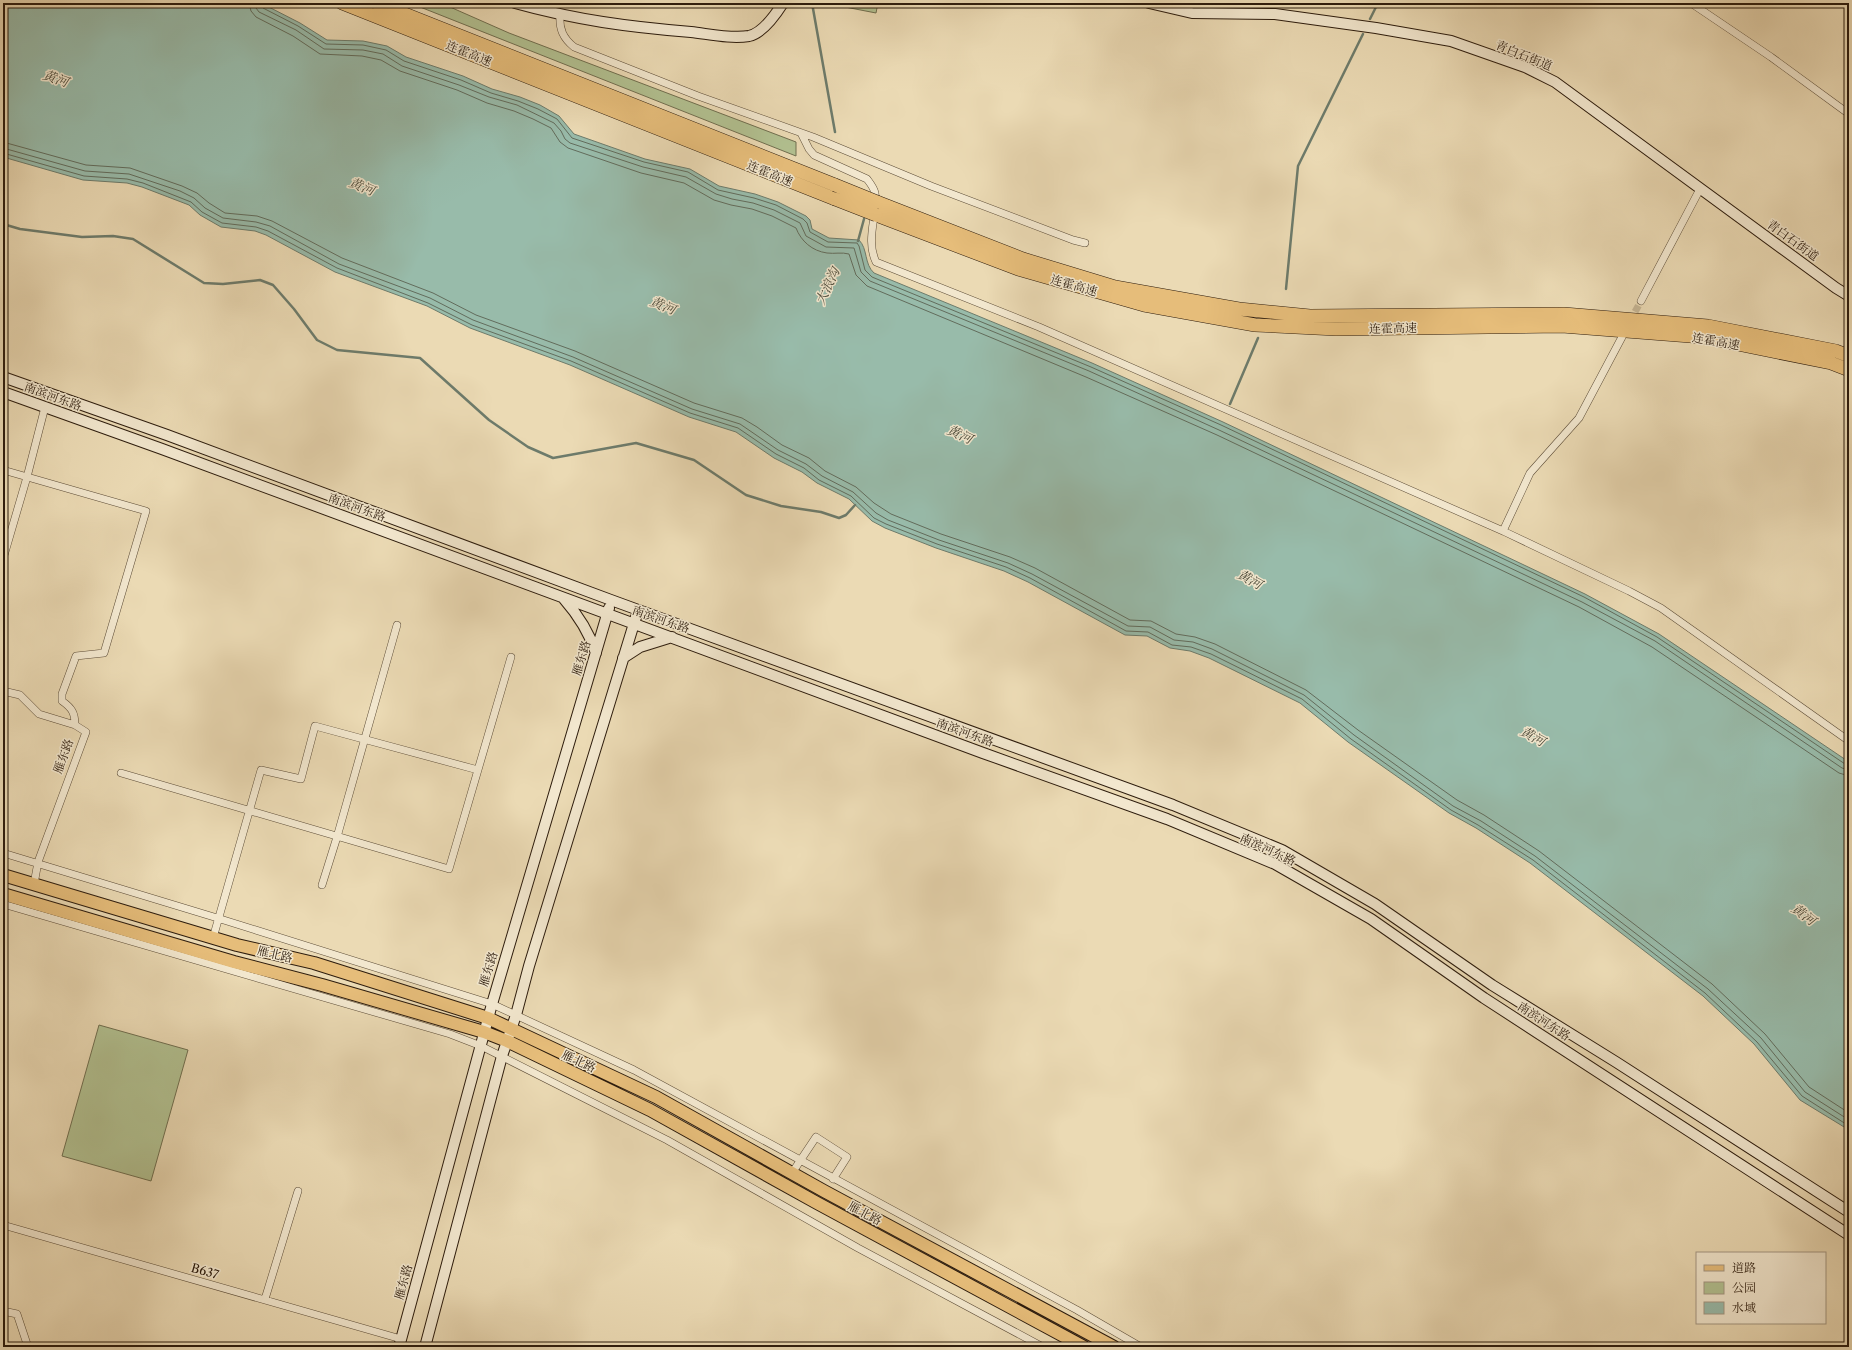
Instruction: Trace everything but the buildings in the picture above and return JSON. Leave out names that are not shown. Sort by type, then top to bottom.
[{"type":"highway","name":"连霍高速","points":[[342,3],[835,199],[1018,269],[1144,305],[1255,325],[1336,328],[1562,326],[1703,337],[1831,363],[1849,370]]},
{"type":"highway","name":"连霍高速","points":[[377,3],[1023,259],[1115,287],[1239,309],[1310,316],[1564,314],[1708,326],[1836,351],[1849,356]]},
{"type":"main road","points":[[515,3],[560,15],[628,27],[750,36],[771,21],[783,3]]},
{"type":"main road","name":"青白石街道","points":[[1149,3],[1192,14],[1275,14],[1376,28],[1451,41],[1525,67],[1555,82],[1849,296]]},
{"type":"main road","name":"南滨河东路","points":[[3,377],[167,435],[638,610],[1173,805],[1282,850],[1375,904],[1492,985],[1616,1062],[1849,1212]]},
{"type":"main road","points":[[7,394],[15,381]]},
{"type":"main road","name":"南滨河东路","points":[[7,394],[170,451],[563,598],[983,753],[1167,819],[1275,864],[1371,919],[1484,998],[1849,1235]]},
{"type":"main road","points":[[563,598],[578,616],[589,634],[596,653]]},
{"type":"main road","name":"雁东路","points":[[400,1343],[480,1046],[611,600]]},
{"type":"main road","points":[[425,1347],[502,1056],[516,1015],[529,966],[638,610]]},
{"type":"main road","points":[[624,658],[640,647],[672,637]]},
{"type":"main road","points":[[983,753],[992,740]]},
{"type":"main road","name":"雁北路","points":[[3,875],[213,938],[314,963],[488,1018],[656,1097],[792,1173],[1114,1347]]},
{"type":"main road","name":"雁北路","points":[[3,894],[234,962],[322,985],[484,1032],[507,1041],[650,1110],[816,1203],[1084,1347]]},
{"type":"street","points":[[1691,3],[1771,57],[1849,114]]},
{"type":"street","points":[[560,15],[562,33],[567,41],[574,47],[698,96],[813,137],[945,192],[1073,240],[1085,243]]},
{"type":"street","points":[[801,133],[809,149],[814,155],[867,180],[872,185],[875,193],[872,254],[876,262],[1039,327],[1503,531],[1629,591],[1661,608],[1849,741]]},
{"type":"street","points":[[1641,301],[1700,188]]},
{"type":"street","points":[[1503,531],[1530,473],[1579,418],[1622,337]]},
{"type":"street","points":[[3,559],[27,477],[45,407]]},
{"type":"street","points":[[3,470],[27,477]]},
{"type":"street","name":"雁东路","points":[[27,477],[146,511],[104,653],[76,656],[62,694],[62,701],[71,708],[75,714],[75,726],[86,732],[38,862],[34,884]]},
{"type":"street","points":[[322,885],[397,625]]},
{"type":"street","points":[[121,773],[448,869],[511,657]]},
{"type":"street","points":[[3,691],[20,695],[39,714],[75,726]]},
{"type":"street","points":[[213,938],[261,770],[301,779],[315,726],[478,770]]},
{"type":"street","points":[[3,853],[38,862],[492,1004],[634,1070],[1077,1310],[1141,1347]]},
{"type":"street","points":[[3,904],[450,1034],[480,1046],[667,1140],[858,1248],[1043,1347]]},
{"type":"street","points":[[792,1173],[816,1137],[847,1157],[833,1179]]},
{"type":"street","points":[[265,1299],[298,1192]]},
{"type":"street","name":"B637","points":[[3,1225],[265,1299],[400,1343]]},
{"type":"street","points":[[3,1311],[17,1314],[28,1347]]},
{"type":"green space","points":[[410,3],[441,3],[509,33],[796,142],[796,156]]},
{"type":"green space","points":[[841,3],[878,3],[876,13],[840,6]]},
{"type":"green space","points":[[99,1025],[188,1050],[151,1181],[62,1156]]},
{"type":"water","name":"黄河","points":[[3,3],[261,3],[300,23],[327,40],[363,41],[387,46],[406,57],[463,76],[492,89],[520,97],[540,105],[559,116],[574,134],[645,159],[690,169],[719,186],[755,194],[778,202],[806,216],[810,220],[812,229],[829,238],[859,240],[864,248],[869,265],[874,273],[1092,363],[1223,422],[1585,594],[1659,634],[1849,762],[1849,1130],[1800,1100],[1754,1044],[1703,996],[1530,863],[1476,828],[1449,813],[1348,742],[1300,703],[1209,658],[1190,651],[1170,648],[1147,636],[1125,635],[1028,582],[1004,571],[936,548],[885,528],[872,521],[849,499],[817,483],[802,472],[774,458],[736,432],[689,417],[570,365],[470,328],[427,306],[335,272],[266,235],[255,231],[221,227],[200,215],[189,205],[142,187],[127,183],[83,180],[3,157]]},
{"type":"waterway","name":"大浪沟","points":[[812,3],[835,132]]},
{"type":"waterway","points":[[1370,19],[1378,3]]},
{"type":"waterway","points":[[1286,289],[1298,166],[1363,34]]},
{"type":"waterway","name":"大浪沟","points":[[858,241],[864,219]]},
{"type":"waterway","points":[[3,224],[20,229],[82,237],[113,236],[133,239],[204,283],[223,284],[260,280],[273,285],[294,309],[317,340],[337,350],[420,358],[489,420],[528,447],[553,458],[636,443],[694,460],[746,495],[781,506],[821,512],[839,518],[846,515],[855,505]]},
{"type":"waterway","points":[[1230,404],[1258,338]]},
{"type":"tunnel","points":[[1630,321],[1641,301]]}]
